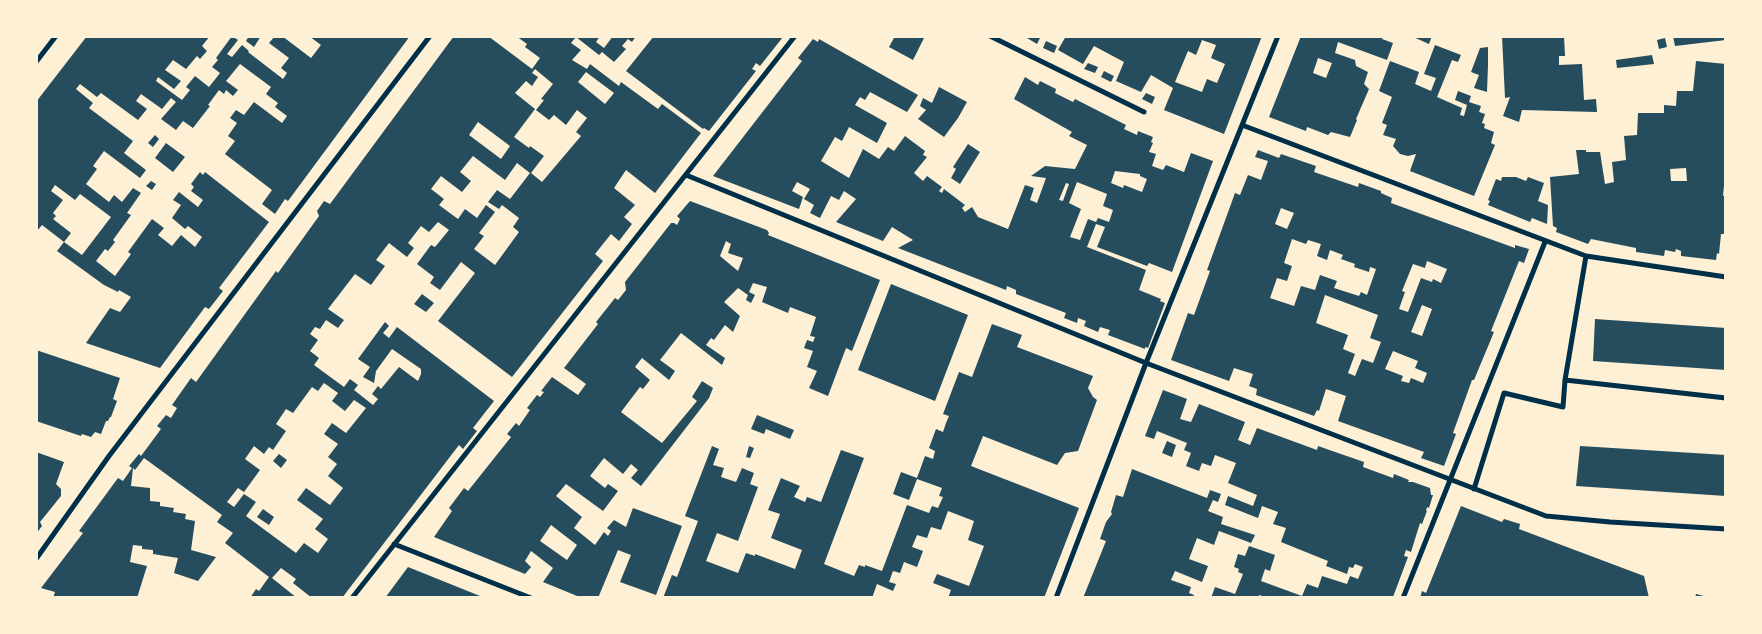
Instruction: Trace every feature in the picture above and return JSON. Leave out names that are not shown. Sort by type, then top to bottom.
[{"type":"street","points":[[36,62],[56,36]]},
{"type":"street","points":[[36,559],[109,456],[430,36]]},
{"type":"street","points":[[352,598],[795,36]]},
{"type":"street","points":[[990,36],[1144,112]]},
{"type":"street","points":[[1056,598],[1146,363],[1278,36]]},
{"type":"street","points":[[1242,125],[1545,242],[1586,256],[1726,277]]},
{"type":"street","points":[[686,175],[1146,363],[1546,516],[1726,530]]},
{"type":"street","points":[[1402,598],[1545,242]]},
{"type":"street","points":[[1474,489],[1504,393],[1563,407],[1565,380],[1586,256]]},
{"type":"street","points":[[1565,380],[1726,398]]},
{"type":"street","points":[[394,544],[531,598]]},
{"type":"building","points":[[87,36],[210,36],[202,46],[207,51],[200,59],[197,56],[186,69],[173,60],[165,70],[181,81],[174,89],[158,77],[156,81],[182,100],[190,90],[186,87],[195,76],[209,87],[220,73],[212,67],[218,60],[216,58],[232,36],[238,40],[227,54],[232,57],[242,45],[248,52],[283,79],[287,73],[281,68],[289,58],[269,43],[275,36],[282,36],[311,58],[321,45],[309,36],[410,36],[288,201],[285,199],[275,214],[262,204],[272,190],[225,154],[235,141],[228,136],[237,123],[230,118],[236,110],[244,115],[254,102],[282,123],[287,116],[275,107],[278,103],[266,94],[271,87],[240,64],[226,81],[238,90],[233,96],[226,90],[224,94],[219,90],[208,105],[210,106],[193,128],[183,121],[176,130],[161,119],[176,102],[171,98],[162,109],[141,94],[136,101],[147,109],[138,120],[101,93],[97,97],[80,84],[76,89],[93,103],[89,108],[133,141],[124,153],[146,170],[140,178],[104,151],[93,166],[97,169],[86,184],[109,202],[114,195],[122,202],[133,188],[141,193],[127,213],[131,215],[113,240],[115,242],[108,251],[105,249],[96,261],[115,276],[131,254],[128,252],[152,219],[164,228],[158,235],[172,246],[181,235],[195,247],[202,237],[188,226],[185,229],[172,218],[181,205],[173,200],[179,192],[198,207],[203,200],[191,191],[194,187],[191,184],[200,172],[203,175],[205,172],[269,222],[219,288],[223,291],[209,309],[205,307],[160,368],[86,343],[110,308],[120,312],[131,297],[119,290],[118,292],[104,285],[57,251],[64,242],[42,225],[36,232],[36,102]],"holes":[[[55,185],[75,200],[80,194],[111,217],[82,255],[64,242],[71,233],[53,219],[56,216],[53,213],[63,200],[51,191]]]},
{"type":"building","points":[[249,36],[261,36],[254,47],[246,41]]},
{"type":"building","points":[[454,36],[488,36],[532,69],[540,58],[525,47],[527,44],[516,36],[600,36],[596,42],[604,48],[613,36],[636,36],[632,42],[628,39],[622,46],[626,49],[614,62],[602,52],[599,55],[576,37],[571,43],[581,50],[572,60],[587,69],[590,64],[619,86],[621,82],[658,109],[662,104],[701,133],[655,193],[626,170],[614,188],[635,205],[624,217],[632,224],[619,241],[611,234],[595,254],[603,261],[512,377],[438,321],[475,273],[461,262],[440,290],[430,283],[434,277],[417,264],[431,245],[435,247],[449,230],[438,222],[429,232],[421,226],[408,243],[414,248],[407,257],[389,243],[376,260],[385,266],[371,285],[355,274],[328,309],[344,320],[338,328],[326,320],[320,329],[315,327],[310,334],[318,340],[310,351],[319,358],[314,365],[344,387],[350,379],[358,385],[354,390],[373,405],[378,399],[372,394],[378,386],[381,389],[399,367],[418,381],[421,369],[392,349],[376,371],[374,383],[363,377],[370,367],[358,359],[385,322],[389,326],[383,333],[389,338],[397,327],[494,401],[473,428],[477,431],[463,449],[459,445],[342,598],[312,598],[293,583],[296,579],[281,568],[272,578],[297,598],[250,598],[256,589],[259,591],[269,577],[225,543],[233,533],[217,522],[222,515],[144,458],[135,470],[133,468],[131,486],[150,488],[150,501],[160,502],[160,506],[174,508],[173,512],[186,514],[185,519],[195,521],[191,550],[216,557],[198,581],[174,573],[178,558],[153,554],[153,550],[142,549],[142,546],[133,545],[130,562],[147,566],[137,598],[53,598],[55,592],[41,588],[83,533],[79,531],[118,478],[123,481],[132,468],[129,466],[139,454],[141,456],[161,429],[157,426],[166,415],[171,418],[177,408],[172,405],[191,378],[196,382],[276,271],[278,273],[319,216],[317,211],[324,201],[330,204]],"holes":[[[535,69],[553,84],[541,99],[544,100],[536,110],[549,120],[554,115],[566,125],[577,110],[587,118],[576,132],[581,136],[542,182],[531,173],[544,156],[514,137],[535,109],[515,93],[526,81],[532,86],[538,77],[532,73]],[[586,72],[614,93],[605,104],[578,82]],[[478,122],[510,146],[501,159],[469,135]],[[473,156],[505,180],[517,163],[530,173],[510,199],[497,190],[488,202],[499,209],[502,205],[519,218],[513,227],[519,232],[495,265],[474,249],[484,236],[479,233],[495,212],[486,205],[477,218],[465,209],[458,219],[439,205],[444,199],[431,189],[441,176],[462,192],[471,181],[460,172]],[[324,383],[338,393],[332,401],[345,411],[354,400],[366,408],[346,433],[332,423],[324,434],[338,444],[328,457],[337,464],[328,476],[343,488],[330,505],[306,488],[297,500],[323,519],[315,529],[328,539],[318,553],[304,543],[296,553],[246,516],[256,502],[244,494],[234,507],[227,502],[238,488],[244,492],[260,470],[245,459],[254,446],[264,454],[269,447],[273,450],[286,431],[276,424],[286,409],[293,413],[312,387],[318,391]]]},
{"type":"building","points":[[654,36],[783,37],[760,66],[756,63],[752,69],[756,71],[709,131],[703,129],[626,71]]},
{"type":"building","points":[[895,36],[925,36],[913,60],[889,47]]},
{"type":"building","points":[[1028,36],[1040,38],[1037,44],[1027,38]]},
{"type":"building","points":[[1066,36],[1262,36],[1224,134],[1164,110],[1173,88],[1151,75],[1141,92],[1116,81],[1124,62],[1094,46],[1083,64],[1058,50]],"holes":[[[1202,40],[1216,45],[1211,58],[1225,64],[1217,83],[1207,79],[1202,92],[1175,82],[1188,51],[1196,55]]]},
{"type":"building","points":[[1301,36],[1383,36],[1382,39],[1393,43],[1387,60],[1338,42],[1335,53],[1355,60],[1356,66],[1368,72],[1364,84],[1369,89],[1350,137],[1331,132],[1328,135],[1307,127],[1306,131],[1269,117]],"holes":[[[1318,58],[1332,63],[1326,78],[1313,73]]]},
{"type":"building","points":[[1411,36],[1432,36],[1429,44]]},
{"type":"building","points":[[1502,36],[1564,36],[1565,56],[1559,56],[1559,65],[1582,64],[1584,100],[1596,99],[1597,112],[1522,110],[1519,122],[1503,116],[1510,97],[1505,98]]},
{"type":"building","points":[[1673,36],[1726,36],[1726,40],[1675,46]]},
{"type":"building","points":[[1665,38],[1667,47],[1659,49],[1657,40]]},
{"type":"building","points":[[813,39],[818,42],[819,39],[918,95],[907,112],[870,92],[865,100],[860,97],[855,105],[887,123],[877,143],[849,127],[842,141],[835,137],[821,161],[849,178],[863,149],[879,159],[888,147],[894,151],[905,136],[925,151],[923,155],[927,157],[914,173],[923,181],[927,176],[942,187],[939,191],[942,193],[944,189],[965,205],[962,208],[965,212],[972,207],[978,217],[1008,229],[1025,185],[1034,188],[1030,200],[1037,203],[1046,178],[1031,176],[1045,166],[1075,169],[1087,145],[1069,136],[1072,132],[1014,99],[1025,77],[1038,85],[1040,81],[1056,89],[1055,93],[1073,102],[1075,99],[1126,125],[1124,129],[1137,135],[1138,131],[1153,137],[1151,142],[1153,143],[1149,152],[1156,154],[1152,166],[1163,170],[1166,165],[1184,172],[1191,153],[1213,161],[1172,272],[1149,263],[1147,266],[1097,247],[1105,227],[1096,224],[1087,247],[1146,270],[1139,290],[1161,299],[1160,301],[1165,303],[1148,348],[1145,347],[1145,349],[1108,335],[1110,330],[1100,327],[1098,332],[1084,326],[1086,321],[1078,318],[1077,323],[1064,318],[1066,313],[1016,294],[1016,290],[1007,286],[1006,290],[898,248],[913,240],[892,227],[883,241],[836,222],[856,199],[844,191],[839,200],[831,196],[820,218],[810,213],[814,205],[804,199],[810,189],[797,182],[792,191],[803,197],[799,209],[713,176],[802,61],[798,58]],"holes":[[[1115,171],[1140,174],[1140,176],[1147,179],[1142,192],[1124,185],[1123,188],[1111,183]],[[1077,182],[1107,194],[1103,206],[1113,210],[1109,222],[1098,218],[1096,222],[1088,219],[1080,240],[1070,237],[1081,209],[1069,203]],[[1066,183],[1069,184],[1063,201],[1059,200]]]},
{"type":"building","points":[[1046,41],[1057,46],[1054,53],[1043,48]]},
{"type":"building","points":[[1435,45],[1461,55],[1458,62],[1452,60],[1437,97],[1462,108],[1460,115],[1464,116],[1467,105],[1455,100],[1458,91],[1471,96],[1469,102],[1481,106],[1479,112],[1485,114],[1482,123],[1485,124],[1484,128],[1494,132],[1491,143],[1495,145],[1474,196],[1410,171],[1416,154],[1408,156],[1400,154],[1393,146],[1396,139],[1383,135],[1387,125],[1382,123],[1392,97],[1379,91],[1390,61],[1419,72],[1415,84],[1431,91],[1436,78],[1424,74]]},
{"type":"building","points":[[1488,47],[1487,92],[1474,88],[1479,75],[1471,72],[1480,48]]},
{"type":"building","points":[[1652,55],[1654,64],[1617,68],[1616,60]]},
{"type":"building","points":[[1696,61],[1726,64],[1726,165],[1723,196],[1726,195],[1726,234],[1721,234],[1719,254],[1717,253],[1716,260],[1681,256],[1681,251],[1676,249],[1675,252],[1665,250],[1664,256],[1636,252],[1636,248],[1591,239],[1588,244],[1556,232],[1557,228],[1553,226],[1550,177],[1579,174],[1576,150],[1600,152],[1605,184],[1614,182],[1612,162],[1626,160],[1624,136],[1637,135],[1638,113],[1664,113],[1664,105],[1676,106],[1677,91],[1693,91]],"holes":[[[1686,168],[1687,181],[1671,181],[1670,169]]]},
{"type":"building","points":[[1088,63],[1098,67],[1095,73],[1084,69]]},
{"type":"building","points":[[1104,71],[1114,76],[1111,82],[1101,77]]},
{"type":"building","points":[[939,87],[967,102],[944,137],[918,119],[926,110],[920,106],[923,98],[932,103]]},
{"type":"building","points":[[1146,93],[1155,97],[1152,104],[1142,99]]},
{"type":"building","points":[[155,135],[159,139],[153,147],[148,143]]},
{"type":"building","points":[[166,143],[185,157],[173,172],[155,158]]},
{"type":"building","points":[[968,144],[980,152],[960,184],[951,178],[956,169],[953,167]]},
{"type":"building","points":[[1258,150],[1279,158],[1281,154],[1316,166],[1314,172],[1358,187],[1359,183],[1381,191],[1381,193],[1392,198],[1391,203],[1515,248],[1515,245],[1529,249],[1524,263],[1519,261],[1491,331],[1494,332],[1474,380],[1472,380],[1453,433],[1456,434],[1444,466],[1421,458],[1424,452],[1338,421],[1346,396],[1326,389],[1319,411],[1317,410],[1314,416],[1256,395],[1257,389],[1249,386],[1253,374],[1234,368],[1229,381],[1171,360],[1188,313],[1194,315],[1210,271],[1207,270],[1235,193],[1240,195],[1248,175],[1261,180],[1268,161],[1255,157]],"holes":[[[1281,208],[1294,213],[1287,229],[1275,224]],[[1292,239],[1306,244],[1308,240],[1321,244],[1317,256],[1327,260],[1330,250],[1343,255],[1341,259],[1355,264],[1354,267],[1369,272],[1370,267],[1376,269],[1367,295],[1361,292],[1359,296],[1334,288],[1337,281],[1320,275],[1315,290],[1301,286],[1294,306],[1270,298],[1277,278],[1287,281],[1292,266],[1284,263]],[[1427,261],[1447,269],[1441,283],[1433,279],[1432,282],[1421,278],[1408,312],[1399,309],[1405,292],[1402,291],[1413,264],[1425,268]],[[1325,295],[1378,315],[1370,338],[1381,342],[1373,363],[1362,359],[1355,376],[1348,373],[1355,354],[1343,349],[1348,335],[1316,323]],[[1422,305],[1432,309],[1422,336],[1411,332]],[[1393,351],[1418,361],[1415,368],[1427,373],[1423,383],[1411,378],[1409,383],[1401,381],[1403,376],[1385,369]]]},
{"type":"building","points":[[1502,177],[1516,177],[1526,181],[1528,177],[1544,183],[1538,201],[1548,205],[1547,224],[1532,218],[1530,222],[1488,205],[1496,179],[1501,181]]},
{"type":"building","points":[[151,181],[156,184],[152,190],[146,186]]},
{"type":"building","points":[[690,201],[767,230],[768,235],[880,280],[852,351],[846,348],[828,396],[809,388],[817,371],[807,367],[813,351],[804,348],[807,340],[813,342],[815,337],[810,336],[816,317],[790,307],[788,313],[762,302],[767,287],[753,283],[749,292],[755,295],[751,303],[746,300],[748,295],[738,288],[724,302],[740,316],[733,332],[725,325],[714,340],[711,338],[706,345],[725,358],[722,365],[681,333],[660,360],[675,371],[669,380],[642,358],[635,367],[650,380],[643,389],[640,387],[621,412],[662,443],[697,401],[692,397],[702,381],[713,388],[709,398],[641,486],[631,478],[638,470],[631,464],[623,474],[604,458],[590,476],[605,488],[608,484],[618,491],[603,511],[566,484],[556,496],[582,517],[574,528],[595,545],[604,532],[608,536],[611,531],[607,528],[614,520],[626,527],[633,508],[682,526],[656,595],[620,582],[631,555],[618,550],[598,598],[582,598],[543,582],[553,568],[531,551],[525,561],[531,567],[525,574],[434,537],[452,511],[449,508],[464,488],[468,491],[511,437],[507,434],[516,423],[519,426],[530,410],[527,408],[537,395],[540,397],[544,392],[541,391],[552,377],[578,395],[586,384],[564,368],[598,324],[596,322],[615,298],[618,300],[626,290],[625,282],[671,223],[677,225],[680,219],[677,216]],"holes":[[[726,241],[731,244],[728,253],[743,258],[738,271],[720,256]],[[551,525],[577,545],[567,560],[540,541]]]},
{"type":"building","points":[[891,284],[968,315],[935,401],[858,370]]},
{"type":"building","points":[[422,294],[434,303],[426,312],[414,304]]},
{"type":"building","points":[[1595,319],[1726,328],[1726,370],[1593,361]]},
{"type":"building","points":[[992,324],[1022,335],[1017,347],[1093,376],[1088,388],[1097,400],[1078,451],[1065,453],[1057,465],[983,436],[971,466],[1079,508],[1044,598],[948,598],[951,590],[933,583],[937,574],[969,586],[984,546],[968,540],[974,521],[948,511],[941,530],[931,527],[927,538],[917,535],[912,547],[923,551],[917,567],[904,562],[900,573],[893,571],[889,582],[896,584],[893,591],[877,584],[872,598],[663,598],[672,575],[677,577],[698,521],[685,516],[712,446],[719,449],[713,465],[724,468],[721,477],[736,482],[742,468],[754,473],[750,484],[758,487],[738,541],[717,533],[706,561],[738,573],[746,553],[755,556],[755,554],[795,569],[802,550],[771,538],[780,514],[768,510],[781,478],[800,486],[794,497],[805,502],[807,497],[821,502],[841,450],[864,458],[824,564],[854,576],[859,565],[865,567],[865,565],[882,571],[907,505],[929,513],[932,506],[938,508],[943,497],[939,496],[942,488],[917,479],[909,500],[893,494],[901,472],[917,478],[925,456],[933,459],[935,451],[929,448],[936,429],[943,432],[949,416],[943,414],[959,372],[972,377]]},
{"type":"building","points":[[36,350],[120,378],[113,399],[117,401],[111,417],[106,421],[101,434],[95,432],[91,437],[82,434],[81,436],[36,421]]},
{"type":"building","points":[[1163,390],[1187,399],[1180,419],[1191,422],[1199,404],[1245,422],[1238,440],[1250,445],[1257,428],[1317,450],[1318,446],[1364,462],[1363,467],[1393,478],[1394,474],[1409,480],[1408,482],[1430,488],[1431,495],[1433,495],[1429,508],[1427,507],[1422,524],[1420,523],[1411,552],[1406,550],[1404,556],[1408,557],[1393,597],[1268,598],[1259,595],[1258,598],[1211,598],[1215,587],[1235,594],[1243,574],[1234,567],[1238,554],[1245,556],[1249,546],[1275,555],[1270,571],[1265,569],[1261,581],[1302,596],[1307,584],[1318,588],[1322,576],[1347,584],[1350,576],[1358,579],[1363,567],[1355,564],[1353,568],[1349,567],[1347,574],[1326,566],[1328,561],[1281,542],[1286,528],[1273,524],[1278,512],[1262,506],[1258,518],[1225,505],[1228,496],[1253,506],[1257,495],[1228,483],[1236,463],[1215,455],[1211,466],[1202,463],[1199,471],[1186,466],[1191,453],[1184,450],[1187,443],[1157,431],[1154,439],[1145,436]]},
{"type":"building","points":[[757,415],[794,430],[790,439],[766,429],[764,434],[751,429]]},
{"type":"building","points":[[1167,441],[1176,445],[1172,457],[1162,453]]},
{"type":"building","points":[[749,446],[754,448],[750,458],[746,457]]},
{"type":"building","points":[[1580,446],[1726,455],[1726,496],[1576,486]]},
{"type":"building","points":[[36,452],[64,462],[56,484],[61,489],[61,496],[40,522],[42,526],[36,534]]},
{"type":"building","points":[[279,454],[287,460],[281,468],[273,461]]},
{"type":"building","points":[[1132,469],[1207,498],[1210,490],[1221,494],[1218,502],[1213,500],[1208,511],[1223,517],[1221,524],[1255,535],[1251,543],[1219,531],[1214,545],[1197,538],[1189,559],[1208,566],[1202,582],[1175,571],[1171,580],[1191,587],[1189,593],[1194,595],[1193,598],[1083,598],[1106,541],[1100,539],[1106,522],[1112,514],[1116,495],[1123,497]]},
{"type":"building","points":[[1461,506],[1502,522],[1504,519],[1520,524],[1519,529],[1644,576],[1649,598],[1420,598],[1422,591],[1426,593]]},
{"type":"building","points":[[263,509],[274,517],[269,525],[257,517]]},
{"type":"building","points":[[408,567],[485,598],[385,598]]},
{"type":"building","points":[[1696,594],[1708,597],[1708,598],[1695,598]]}]
